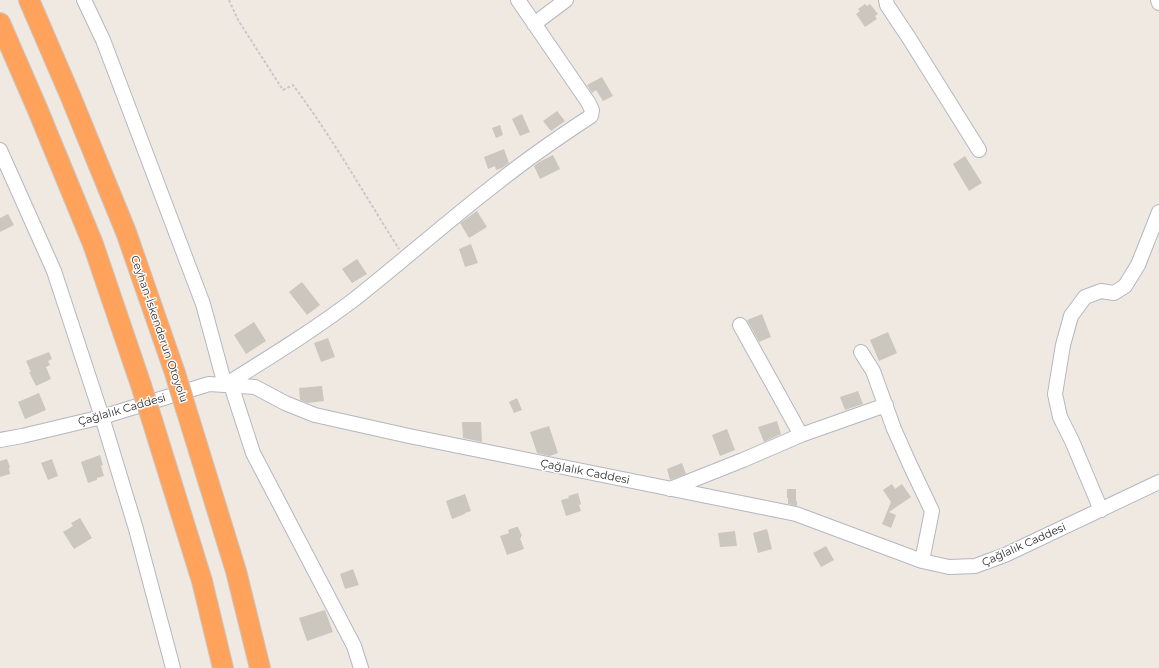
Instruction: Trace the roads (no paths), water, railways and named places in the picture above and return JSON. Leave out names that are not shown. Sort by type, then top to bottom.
[{"type":"highway","name":"Ceyhan-İskenderun Otoyolu","points":[[29,0],[126,232],[175,373],[236,571],[260,668]]},
{"type":"highway","points":[[0,23],[37,108],[92,244],[141,385],[202,581],[223,668]]},
{"type":"street","points":[[84,0],[103,40],[203,304],[228,385],[253,453],[354,646],[361,668]]},
{"type":"street","points":[[228,385],[292,343],[355,298],[405,259],[497,182],[591,116],[592,110],[588,102],[518,0]]},
{"type":"street","points":[[534,24],[566,0]]},
{"type":"street","points":[[886,0],[887,5],[979,150]]},
{"type":"street","points":[[0,150],[54,271],[102,416],[136,529],[173,668]]},
{"type":"street","points":[[1101,510],[1072,441],[1060,417],[1055,394],[1063,345],[1071,316],[1085,297],[1101,291],[1114,294],[1125,286],[1138,265],[1159,212]]},
{"type":"street","points":[[740,325],[801,435]]},
{"type":"street","points":[[860,352],[873,371],[894,429],[932,511],[922,561]]},
{"type":"street","name":"Çağlalık Caddesi","points":[[0,440],[102,416],[209,384],[255,387],[285,403],[315,415],[409,436],[796,514],[922,561],[949,567],[975,566],[1005,555],[1159,482]]},
{"type":"street","points":[[670,489],[801,435],[886,405]]}]
